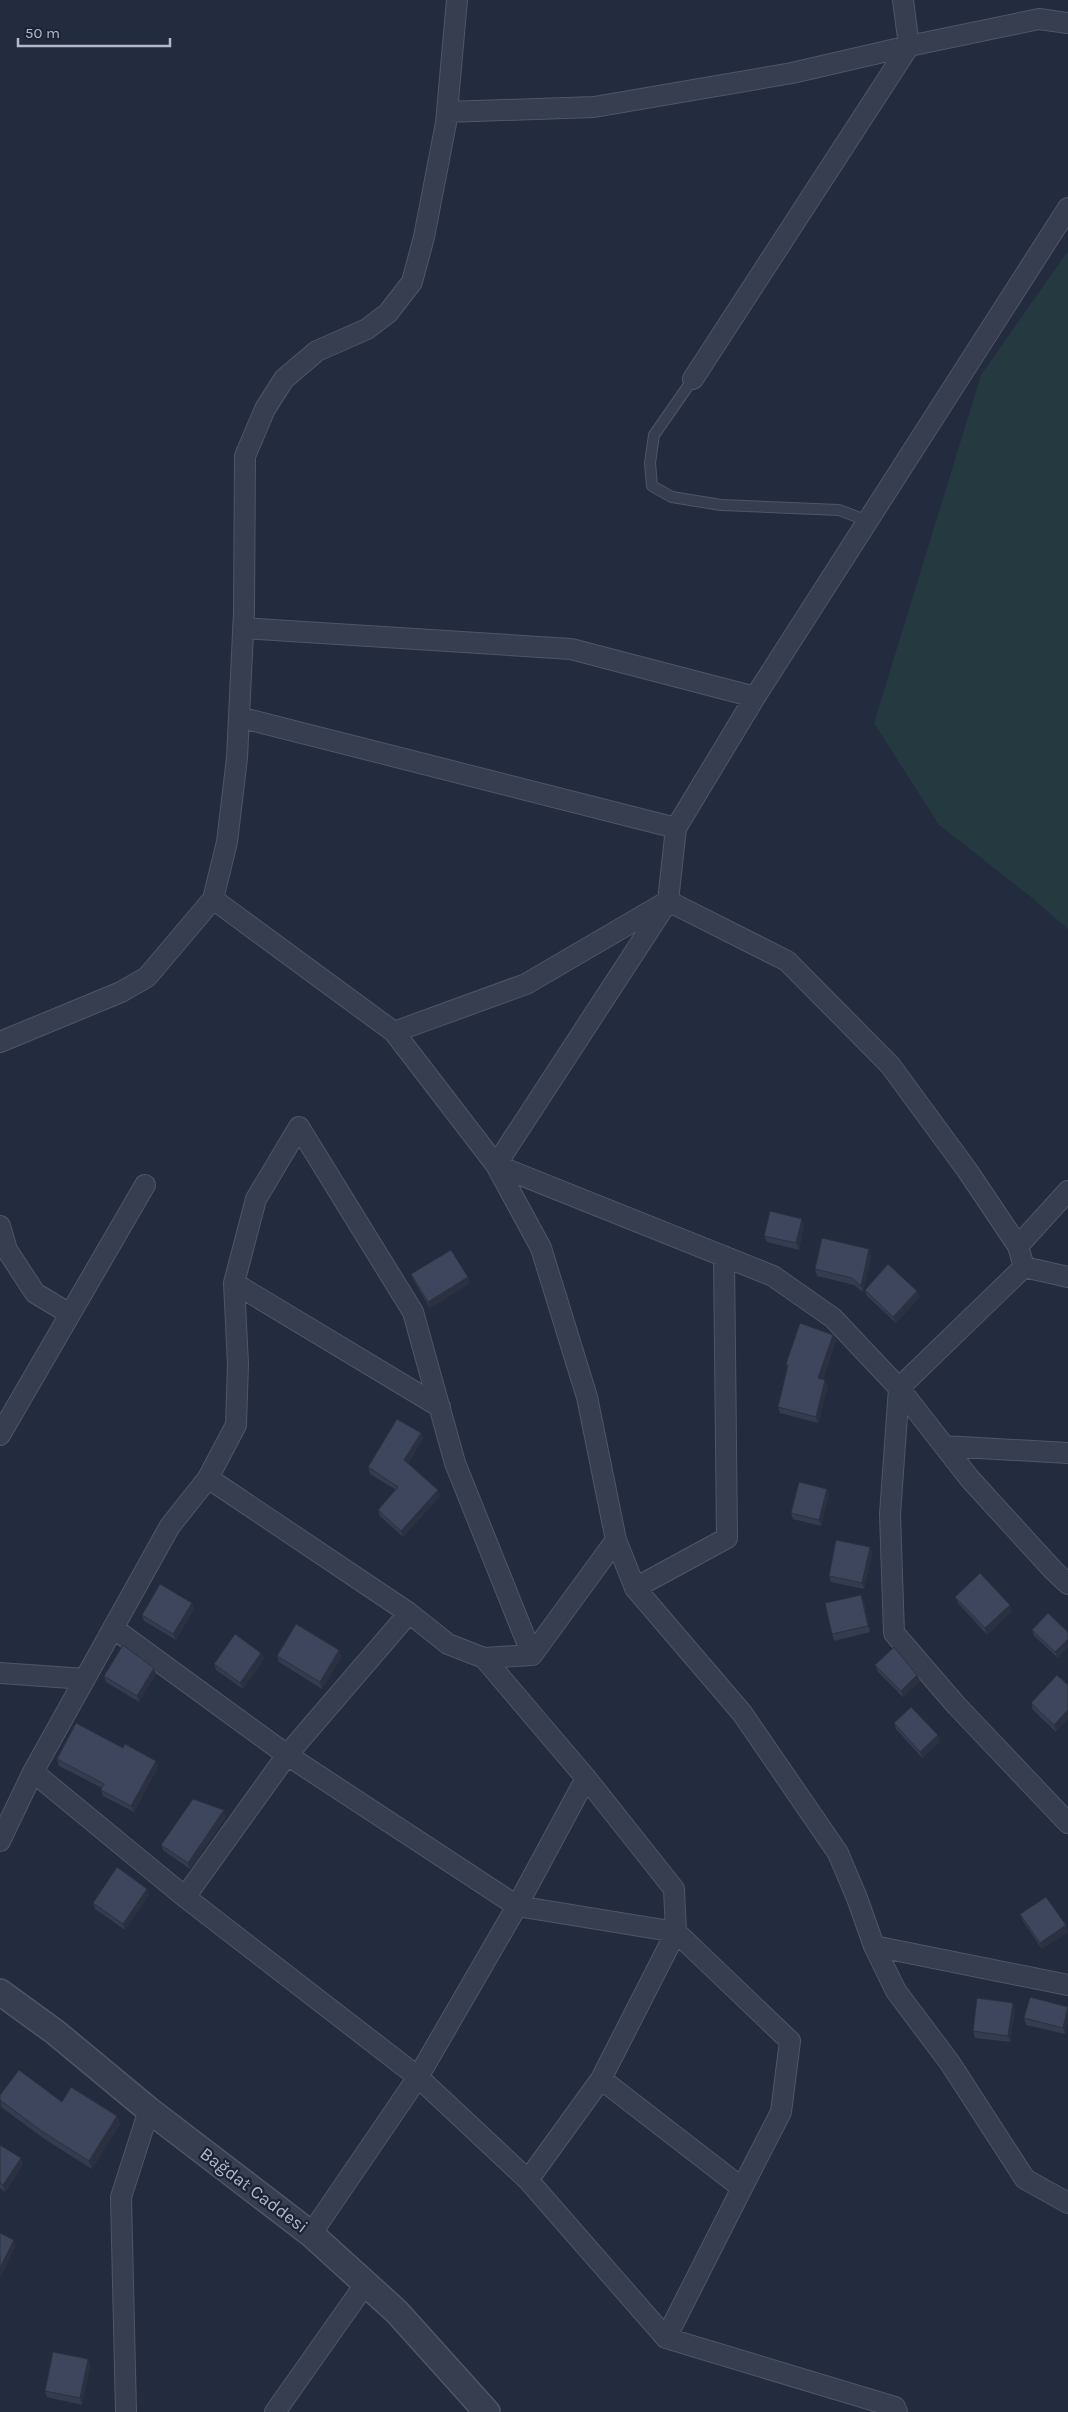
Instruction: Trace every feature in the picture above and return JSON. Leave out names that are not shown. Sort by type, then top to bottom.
[{"type":"street","points":[[0,1042],[121,992],[147,977],[213,899],[227,842],[237,758],[243,628],[245,456],[265,408],[284,379],[316,351],[367,329],[388,313],[412,282],[424,237],[447,112],[457,0]]},
{"type":"street","points":[[693,379],[909,46],[903,0]]},
{"type":"street","points":[[447,112],[594,107],[792,74],[909,46],[1039,19],[1068,23]]},
{"type":"street","points":[[496,1165],[668,901],[676,828],[755,697],[1068,208]]},
{"type":"street","points":[[243,628],[570,648],[755,697]]},
{"type":"street","points":[[239,717],[676,828]]},
{"type":"street","points":[[213,899],[394,1032],[496,1165],[541,1248],[587,1397],[616,1540],[635,1588],[742,1713],[838,1853],[874,1946],[896,1991],[950,2062],[1025,2179],[1068,2202]]},
{"type":"street","points":[[394,1032],[526,984],[668,901]]},
{"type":"street","points":[[668,901],[787,961],[890,1065],[967,1170],[1018,1246],[1024,1267]]},
{"type":"street","points":[[0,1841],[33,1772],[170,1526],[208,1478],[236,1425],[238,1364],[234,1283],[256,1199],[299,1127],[413,1312],[455,1463],[532,1656]]},
{"type":"street","points":[[496,1165],[773,1276],[833,1318],[899,1388],[970,1479],[1068,1584]]},
{"type":"street","points":[[0,1434],[145,1185]]},
{"type":"street","points":[[1018,1246],[1068,1191]]},
{"type":"street","points":[[0,1226],[7,1250],[34,1293],[70,1314]]},
{"type":"street","points":[[635,1588],[727,1538],[724,1256]]},
{"type":"street","points":[[1024,1267],[1068,1277]]},
{"type":"street","points":[[1024,1267],[899,1388],[890,1514],[894,1633],[956,1706],[1068,1823]]},
{"type":"street","points":[[234,1283],[440,1407]]},
{"type":"street","points":[[944,1446],[1068,1453]]},
{"type":"street","points":[[208,1478],[409,1614],[448,1644],[484,1658],[532,1656]]},
{"type":"street","points":[[532,1656],[616,1540]]},
{"type":"street","points":[[185,1897],[287,1755],[409,1614]]},
{"type":"street","points":[[113,1628],[287,1755],[517,1906],[676,1932],[790,2041],[781,2112],[666,2338]]},
{"type":"street","points":[[484,1658],[586,1778],[674,1889],[676,1932],[601,2079],[528,2180]]},
{"type":"street","points":[[0,1673],[85,1679]]},
{"type":"street","points":[[33,1772],[185,1897],[418,2077],[528,2180],[666,2338],[895,2407],[897,2412]]},
{"type":"street","points":[[311,2234],[418,2077],[517,1906],[586,1778]]},
{"type":"street","points":[[874,1946],[1068,1985]]},
{"type":"street","name":"Bağdat Caddesi","points":[[0,1992],[55,2032],[149,2110],[311,2234],[397,2312],[487,2412]]},
{"type":"street","points":[[601,2079],[742,2188]]},
{"type":"street","points":[[126,2412],[121,2197],[149,2110]]},
{"type":"street","points":[[275,2412],[366,2283]]},
{"type":"lane","points":[[693,379],[654,435],[650,463],[652,486],[672,497],[705,503],[840,510],[868,521]]},
{"type":"shaded area","points":[[1068,251],[1068,929],[1031,897],[939,825],[874,723],[981,375]]},
{"type":"building","points":[[770,1211],[802,1219],[796,1243],[764,1236]]},
{"type":"building","points":[[822,1238],[869,1249],[861,1286],[852,1278],[815,1269]]},
{"type":"building","points":[[451,1250],[468,1277],[428,1302],[411,1274]]},
{"type":"building","points":[[888,1264],[917,1291],[893,1317],[865,1290]]},
{"type":"building","points":[[800,1323],[833,1335],[818,1378],[825,1380],[816,1417],[778,1407],[788,1365],[786,1364]]},
{"type":"building","points":[[397,1419],[421,1433],[404,1460],[438,1490],[401,1531],[378,1510],[398,1487],[368,1467]]},
{"type":"building","points":[[799,1482],[827,1489],[819,1520],[791,1513]]},
{"type":"building","points":[[836,1540],[870,1547],[862,1583],[829,1576]]},
{"type":"building","points":[[980,1573],[1010,1605],[985,1628],[955,1597]]},
{"type":"building","points":[[160,1584],[192,1603],[173,1634],[142,1615]]},
{"type":"building","points":[[861,1595],[868,1626],[832,1634],[825,1603]]},
{"type":"building","points":[[1048,1613],[1068,1632],[1068,1639],[1055,1652],[1032,1630]]},
{"type":"building","points":[[296,1624],[339,1650],[320,1682],[277,1656]]},
{"type":"building","points":[[235,1634],[261,1653],[240,1683],[214,1664]]},
{"type":"building","points":[[123,1645],[154,1668],[137,1696],[104,1676]]},
{"type":"building","points":[[894,1647],[917,1675],[901,1691],[875,1665]]},
{"type":"building","points":[[1057,1675],[1068,1685],[1068,1710],[1054,1725],[1031,1703]]},
{"type":"building","points":[[911,1707],[938,1735],[920,1752],[894,1723]]},
{"type":"building","points":[[76,1723],[123,1748],[125,1744],[156,1761],[131,1806],[101,1790],[104,1784],[57,1759]]},
{"type":"building","points":[[193,1799],[224,1810],[188,1863],[161,1845]]},
{"type":"building","points":[[117,1867],[147,1889],[123,1924],[93,1903]]},
{"type":"building","points":[[1046,1897],[1066,1925],[1040,1943],[1020,1914]]},
{"type":"building","points":[[1030,1997],[1068,2007],[1063,2028],[1024,2018]]},
{"type":"building","points":[[977,1998],[1013,2003],[1008,2036],[973,2031]]},
{"type":"building","points":[[19,2070],[62,2102],[71,2087],[117,2116],[89,2161],[43,2132],[0,2100],[0,2095]]},
{"type":"building","points":[[0,2145],[21,2158],[3,2185],[0,2183]]},
{"type":"building","points":[[0,2233],[14,2240],[0,2268]]},
{"type":"building","points":[[53,2352],[88,2359],[80,2398],[45,2391]]}]
